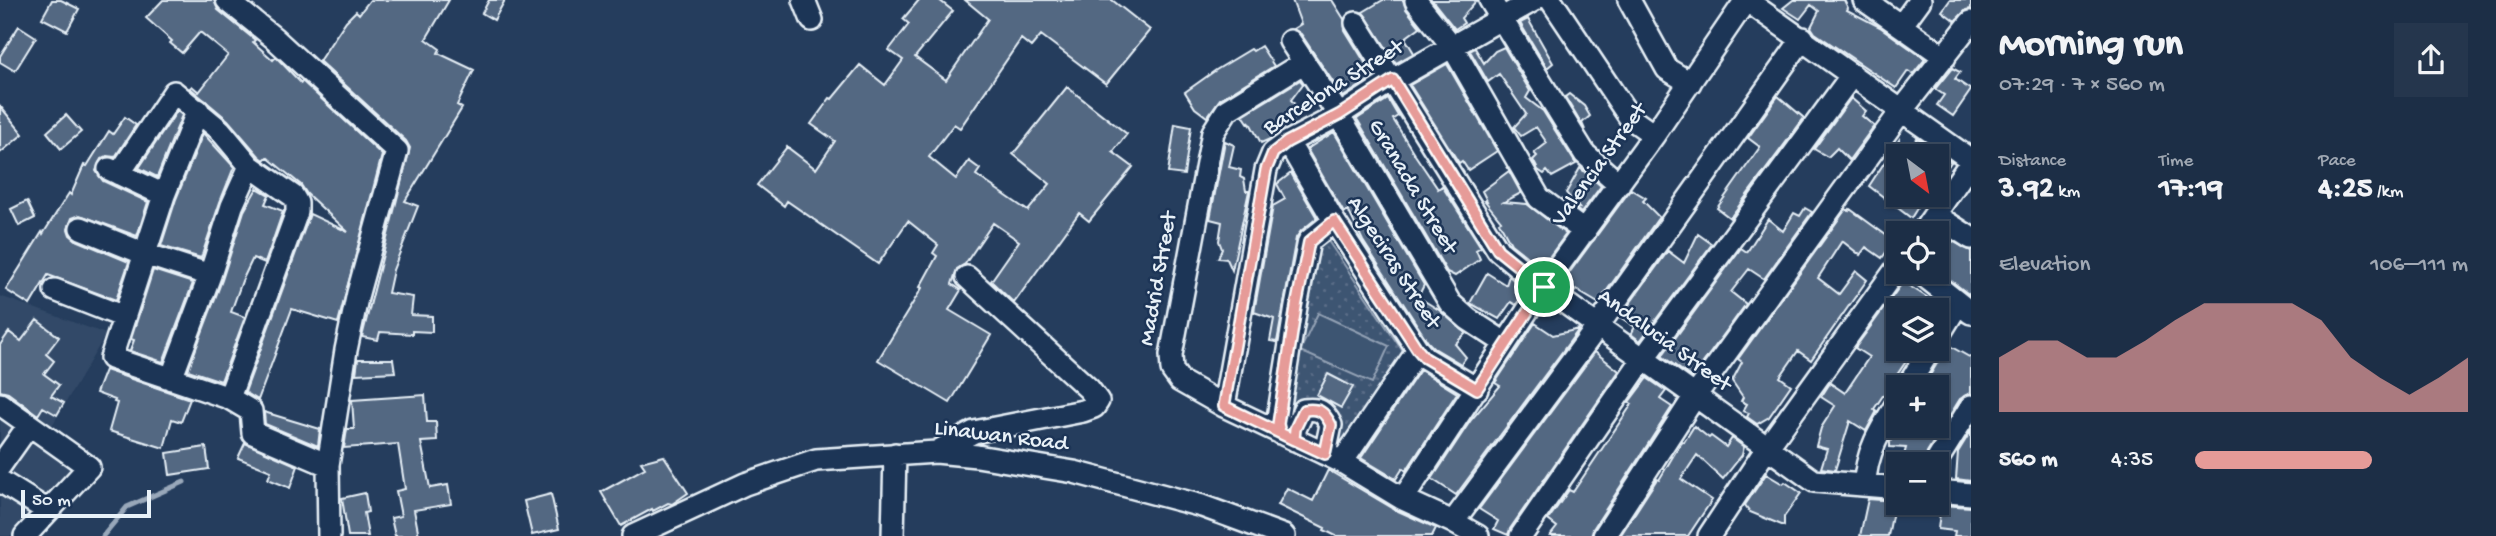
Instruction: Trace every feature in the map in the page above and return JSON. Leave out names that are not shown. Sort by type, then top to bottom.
[{"type":"street","points":[[227,0],[274,38],[397,152],[358,293],[346,349],[328,465],[329,536]]},
{"type":"street","points":[[804,0],[812,20]]},
{"type":"street","name":"Barcelona Street","points":[[1224,406],[1266,170],[1273,153],[1287,142],[1339,115],[1452,46],[1495,9],[1534,0]]},
{"type":"street","points":[[1551,0],[1630,118],[1654,135]]},
{"type":"street","points":[[1629,0],[1667,69],[1690,83]]},
{"type":"street","points":[[1746,0],[1971,161],[1931,221]]},
{"type":"street","name":"Valencia Street","points":[[1403,499],[1505,343],[1654,135],[1746,0]]},
{"type":"street","points":[[1864,0],[1945,57]]},
{"type":"street","points":[[1901,26],[1920,0]]},
{"type":"street","points":[[1416,1],[1452,46],[1539,198],[1585,232]]},
{"type":"street","points":[[1495,9],[1585,154],[1619,184]]},
{"type":"street","points":[[1604,536],[1695,396],[1902,110],[1971,22]]},
{"type":"street","name":"Andalucia Street","points":[[1356,23],[1498,250],[1544,287],[1814,481],[1886,487]]},
{"type":"street","points":[[1454,522],[1598,326],[1802,38]]},
{"type":"street","name":"Granada Street","points":[[1290,41],[1339,115],[1450,303],[1468,319],[1505,343]]},
{"type":"street","name":"Madrid Street","points":[[1303,63],[1227,110],[1213,132],[1171,355],[1172,370],[1180,381],[1224,406],[1333,458],[1403,499],[1478,536]]},
{"type":"street","points":[[1521,536],[1643,359],[1852,75]]},
{"type":"street","points":[[164,195],[114,172],[174,92],[220,130],[250,166],[293,196],[297,203],[297,212],[229,398]]},
{"type":"street","points":[[198,110],[164,195],[111,358],[229,398],[251,411],[253,433],[328,465]]},
{"type":"street","name":"Algeciras Street","points":[[1287,142],[1334,221],[1418,350],[1425,358],[1477,389]]},
{"type":"street","points":[[171,379],[210,275],[232,206],[250,166]]},
{"type":"street","points":[[1935,215],[1971,238]]},
{"type":"street","points":[[1333,458],[1331,425],[1325,413],[1316,409],[1304,410],[1295,429],[1287,436],[1278,424],[1309,242],[1334,221]]},
{"type":"street","points":[[81,228],[145,254],[210,275]]},
{"type":"street","points":[[936,452],[974,432],[1083,411],[1094,407],[1098,401],[1089,389],[967,277]]},
{"type":"street","points":[[1709,536],[1768,448],[1886,283]]},
{"type":"street","points":[[1935,284],[1965,308],[1949,325]]},
{"type":"street","points":[[55,290],[124,317]]},
{"type":"street","points":[[1333,458],[1418,350]]},
{"type":"street","points":[[0,404],[89,467],[25,536]]},
{"type":"street","points":[[1942,452],[1971,406]]},
{"type":"street","points":[[1865,485],[1865,469],[1878,433],[1886,420]]},
{"type":"street","points":[[0,466],[29,425]]},
{"type":"street","name":"Linawan Road","points":[[633,536],[745,484],[816,460],[936,452],[1074,472],[1202,506],[1284,536]]},
{"type":"street","points":[[893,536],[895,454]]},
{"type":"street","points":[[0,481],[48,511]]},
{"type":"street","points":[[1949,492],[1971,494]]},
{"type":"shaded area","points":[[1322,232],[1406,356],[1335,466],[1320,404],[1278,438],[1309,256]]},
{"type":"shaded area","points":[[0,296],[106,334],[50,429],[102,467],[42,536],[0,536]]},
{"type":"shaded area","points":[[1318,313],[1389,346],[1372,383],[1300,351]]},
{"type":"building","points":[[52,0],[61,0],[79,9],[67,31],[42,18]]},
{"type":"building","points":[[163,0],[214,0],[218,10],[255,40],[253,42],[273,60],[276,57],[301,83],[302,81],[382,155],[338,323],[292,309],[258,400],[245,392],[310,214],[348,232],[307,194],[301,185],[267,157],[264,160],[259,156],[228,120],[190,88],[192,86],[199,92],[228,55],[200,32],[182,53],[170,43],[172,41],[146,18]]},
{"type":"building","points":[[370,0],[449,0],[426,39],[440,49],[438,53],[474,70],[457,105],[462,108],[405,201],[418,206],[393,270],[388,293],[413,297],[411,315],[432,316],[432,332],[380,332],[378,340],[362,337],[410,148],[406,141],[319,61],[346,21],[356,11],[359,14]]},
{"type":"building","points":[[489,0],[505,0],[494,20],[482,13]]},
{"type":"building","points":[[919,0],[939,0],[953,11],[915,57],[946,80],[988,19],[965,0],[1112,0],[1150,30],[1106,84],[1041,35],[1031,47],[1021,39],[960,128],[954,124],[929,157],[956,179],[969,161],[980,169],[976,175],[1028,211],[1050,184],[1013,154],[1067,87],[1127,134],[1113,152],[1133,167],[1089,221],[1079,213],[1014,303],[991,281],[1019,241],[993,223],[965,264],[957,269],[952,284],[961,290],[949,310],[991,335],[950,403],[878,360],[922,288],[920,287],[937,256],[933,253],[938,245],[908,221],[878,264],[787,201],[784,206],[757,185],[787,147],[816,169],[835,141],[811,124],[860,65],[885,85],[903,60],[889,50],[909,24],[903,19]]},
{"type":"building","points":[[1292,0],[1332,0],[1344,19],[1345,30],[1374,77],[1343,97],[1301,34],[1293,29],[1301,24]]},
{"type":"building","points":[[1383,0],[1403,0],[1406,9],[1420,27],[1405,38],[1414,53],[1396,63],[1363,12]]},
{"type":"building","points":[[1432,0],[1477,0],[1461,18],[1464,23],[1455,29]]},
{"type":"building","points":[[1793,0],[1844,0],[1847,10],[1880,27],[1925,59],[1913,74],[1908,71],[1896,88],[1815,33],[1811,27],[1819,11],[1811,5],[1800,19],[1783,8]]},
{"type":"building","points":[[1950,0],[1971,0],[1971,9],[1966,10],[1955,21],[1942,11]]},
{"type":"building","points":[[1528,19],[1553,63],[1547,68],[1520,23]]},
{"type":"building","points":[[19,26],[36,37],[15,71],[0,62],[0,56]]},
{"type":"building","points":[[1261,46],[1274,66],[1220,99],[1207,117],[1195,108],[1185,92],[1216,70]]},
{"type":"building","points":[[1504,47],[1530,91],[1526,98],[1543,111],[1576,164],[1552,177],[1547,171],[1544,174],[1538,170],[1533,160],[1537,156],[1534,153],[1547,143],[1536,127],[1521,136],[1514,127],[1526,114],[1499,74],[1488,82],[1470,51],[1475,48],[1484,63],[1495,51]]},
{"type":"building","points":[[1447,64],[1497,151],[1468,170],[1462,161],[1459,163],[1410,85]]},
{"type":"building","points":[[1952,68],[1960,72],[1955,79],[1971,90],[1953,116],[1937,105],[1944,95],[1935,89]]},
{"type":"building","points":[[1300,80],[1303,84],[1291,100],[1302,113],[1261,143],[1243,115]]},
{"type":"building","points":[[1569,94],[1584,106],[1590,116],[1582,123],[1585,130],[1565,97]]},
{"type":"building","points":[[1778,96],[1804,118],[1730,218],[1717,208],[1760,147],[1748,138]]},
{"type":"building","points":[[1851,98],[1866,111],[1862,116],[1874,126],[1849,160],[1837,148],[1828,157],[1814,149]]},
{"type":"building","points":[[1388,99],[1398,116],[1393,119],[1415,155],[1438,189],[1442,186],[1481,247],[1476,250],[1480,259],[1455,276],[1447,272],[1357,119]]},
{"type":"building","points":[[0,106],[23,134],[0,153]]},
{"type":"building","points":[[177,111],[182,115],[157,177],[139,168]]},
{"type":"building","points":[[66,115],[81,132],[61,149],[47,132]]},
{"type":"building","points":[[125,117],[136,125],[115,157],[107,156],[101,159],[96,171],[103,181],[148,202],[137,236],[80,215],[72,218],[68,229],[76,240],[129,262],[116,300],[48,275],[30,305],[6,290],[42,232],[43,234],[69,193],[71,195],[84,165],[87,166],[109,131],[113,134]]},
{"type":"building","points":[[1175,124],[1191,127],[1184,175],[1168,173]]},
{"type":"building","points":[[1334,132],[1424,285],[1418,297],[1439,310],[1466,333],[1455,344],[1466,357],[1461,364],[1428,342],[1363,241],[1348,210],[1344,213],[1307,149]]},
{"type":"building","points":[[203,133],[234,167],[201,258],[161,246],[176,199]]},
{"type":"building","points":[[1917,138],[1926,144],[1913,144]]},
{"type":"building","points":[[1225,141],[1234,145],[1229,167],[1241,170],[1240,177],[1244,179],[1246,191],[1249,191],[1232,270],[1227,259],[1218,258],[1222,249],[1219,241],[1222,222],[1210,219]]},
{"type":"building","points":[[1886,160],[1886,199],[1869,186]]},
{"type":"building","points":[[1580,168],[1601,186],[1581,213],[1566,193]]},
{"type":"building","points":[[1509,171],[1521,193],[1504,202],[1527,204],[1566,234],[1541,268],[1511,244],[1499,222],[1501,221],[1485,201],[1482,191]]},
{"type":"building","points":[[1291,173],[1317,218],[1296,238],[1277,342],[1270,341],[1274,319],[1254,312],[1273,206],[1285,199],[1277,184]]},
{"type":"building","points":[[257,188],[269,195],[265,204],[283,211],[265,263],[253,258],[242,281],[231,312],[245,317],[221,381],[188,370],[222,280],[244,211]]},
{"type":"building","points":[[1631,189],[1646,198],[1643,201],[1659,217],[1598,303],[1561,284]]},
{"type":"building","points":[[27,201],[35,218],[19,226],[11,209]]},
{"type":"building","points":[[1897,207],[1918,207],[1911,218]]},
{"type":"building","points":[[1805,208],[1812,212],[1764,279],[1749,269],[1731,292],[1746,304],[1692,378],[1662,356],[1741,248],[1747,252],[1768,219],[1783,231],[1794,213],[1800,216]]},
{"type":"building","points":[[1846,209],[1850,209],[1886,235],[1886,252],[1882,258],[1866,247],[1860,255],[1842,241],[1818,278],[1839,294],[1856,271],[1867,280],[1811,360],[1798,351],[1780,377],[1791,385],[1769,417],[1757,424],[1747,417],[1749,413],[1743,411],[1747,404],[1741,401],[1743,397],[1732,381],[1742,362],[1738,359]]},
{"type":"building","points":[[1698,234],[1712,244],[1640,341],[1631,334],[1635,327],[1620,317],[1668,251],[1684,263]]},
{"type":"building","points":[[1949,239],[1971,251],[1971,296],[1949,279]]},
{"type":"building","points":[[153,270],[193,283],[163,362],[130,351],[134,340],[131,339]]},
{"type":"building","points":[[1487,273],[1506,285],[1509,276],[1525,290],[1516,305],[1511,302],[1499,319],[1470,303]]},
{"type":"building","points":[[1902,284],[1906,284],[1928,298],[1891,298]]},
{"type":"building","points":[[1886,305],[1886,361],[1906,361],[1897,375],[1886,375],[1886,391],[1874,409],[1877,411],[1866,431],[1850,421],[1835,470],[1821,468],[1827,449],[1816,446],[1821,428],[1835,406],[1821,397],[1830,383],[1845,393],[1869,357],[1855,348]]},
{"type":"building","points":[[37,320],[59,337],[46,354],[54,361],[44,374],[59,385],[51,396],[64,403],[57,415],[43,407],[38,415],[8,393],[0,391],[0,345],[9,332],[21,341]]},
{"type":"building","points":[[1535,323],[1553,335],[1579,329],[1456,495],[1432,479],[1471,420],[1500,386],[1495,383]]},
{"type":"building","points":[[1949,346],[1971,358],[1971,393],[1960,399],[1949,417],[1949,375],[1930,375],[1938,361],[1949,361]]},
{"type":"building","points":[[1595,352],[1619,371],[1508,535],[1494,529],[1498,521],[1479,509]]},
{"type":"building","points":[[358,359],[393,359],[395,372],[356,374]]},
{"type":"building","points":[[105,370],[190,399],[181,422],[172,419],[164,448],[109,431],[117,403],[96,393]]},
{"type":"building","points":[[1420,370],[1457,393],[1406,471],[1403,468],[1396,479],[1361,458]]},
{"type":"building","points":[[1328,374],[1353,387],[1341,408],[1317,395]]},
{"type":"building","points":[[1647,378],[1666,391],[1660,399],[1672,407],[1591,536],[1550,536],[1557,527],[1548,520],[1569,490],[1573,492]]},
{"type":"building","points":[[425,395],[427,422],[436,422],[437,441],[421,442],[430,488],[448,485],[451,504],[414,510],[419,536],[395,536],[391,518],[401,516],[396,491],[405,489],[398,444],[344,448],[347,429],[354,429],[352,400]]},
{"type":"building","points":[[264,412],[320,429],[318,446],[265,424]]},
{"type":"building","points":[[1694,426],[1726,447],[1732,438],[1744,447],[1742,455],[1723,479],[1697,455],[1681,479],[1712,500],[1688,536],[1620,536],[1682,441],[1684,442]]},
{"type":"building","points":[[1971,431],[1971,481],[1956,479],[1958,452]]},
{"type":"building","points":[[1892,438],[1936,438],[1927,452],[1905,452],[1906,448],[1890,447]]},
{"type":"building","points":[[245,443],[298,466],[290,488],[268,479],[271,471],[238,458]]},
{"type":"building","points":[[206,447],[209,469],[170,475],[167,453]]},
{"type":"building","points":[[664,456],[688,493],[672,504],[668,503],[653,511],[652,509],[621,526],[601,492],[645,468],[641,462]]},
{"type":"building","points":[[1328,470],[1396,510],[1436,528],[1432,536],[1336,536],[1278,505],[1287,488],[1313,501]]},
{"type":"building","points":[[1766,474],[1801,493],[1784,517],[1784,526],[1750,512],[1745,505]]},
{"type":"building","points":[[365,493],[368,512],[364,513],[368,536],[348,536],[342,498]]},
{"type":"building","points":[[551,494],[559,529],[532,535],[524,501]]},
{"type":"building","points":[[1868,499],[1886,500],[1886,515],[1892,515],[1888,536],[1860,536]]},
{"type":"building","points":[[1949,506],[1971,507],[1971,536],[1954,536],[1955,531],[1938,529],[1940,515],[1949,515]]},
{"type":"waterway","points":[[103,536],[127,507],[184,482]]},
{"type":"route","points":[[1544,287],[1477,389],[1425,358],[1418,350],[1334,221],[1309,242],[1278,424],[1280,433],[1294,440],[1325,454],[1331,425],[1325,413],[1316,409],[1304,410],[1295,429],[1294,440],[1224,406],[1266,170],[1273,153],[1287,142],[1339,115],[1393,80],[1498,250],[1544,287]]}]
